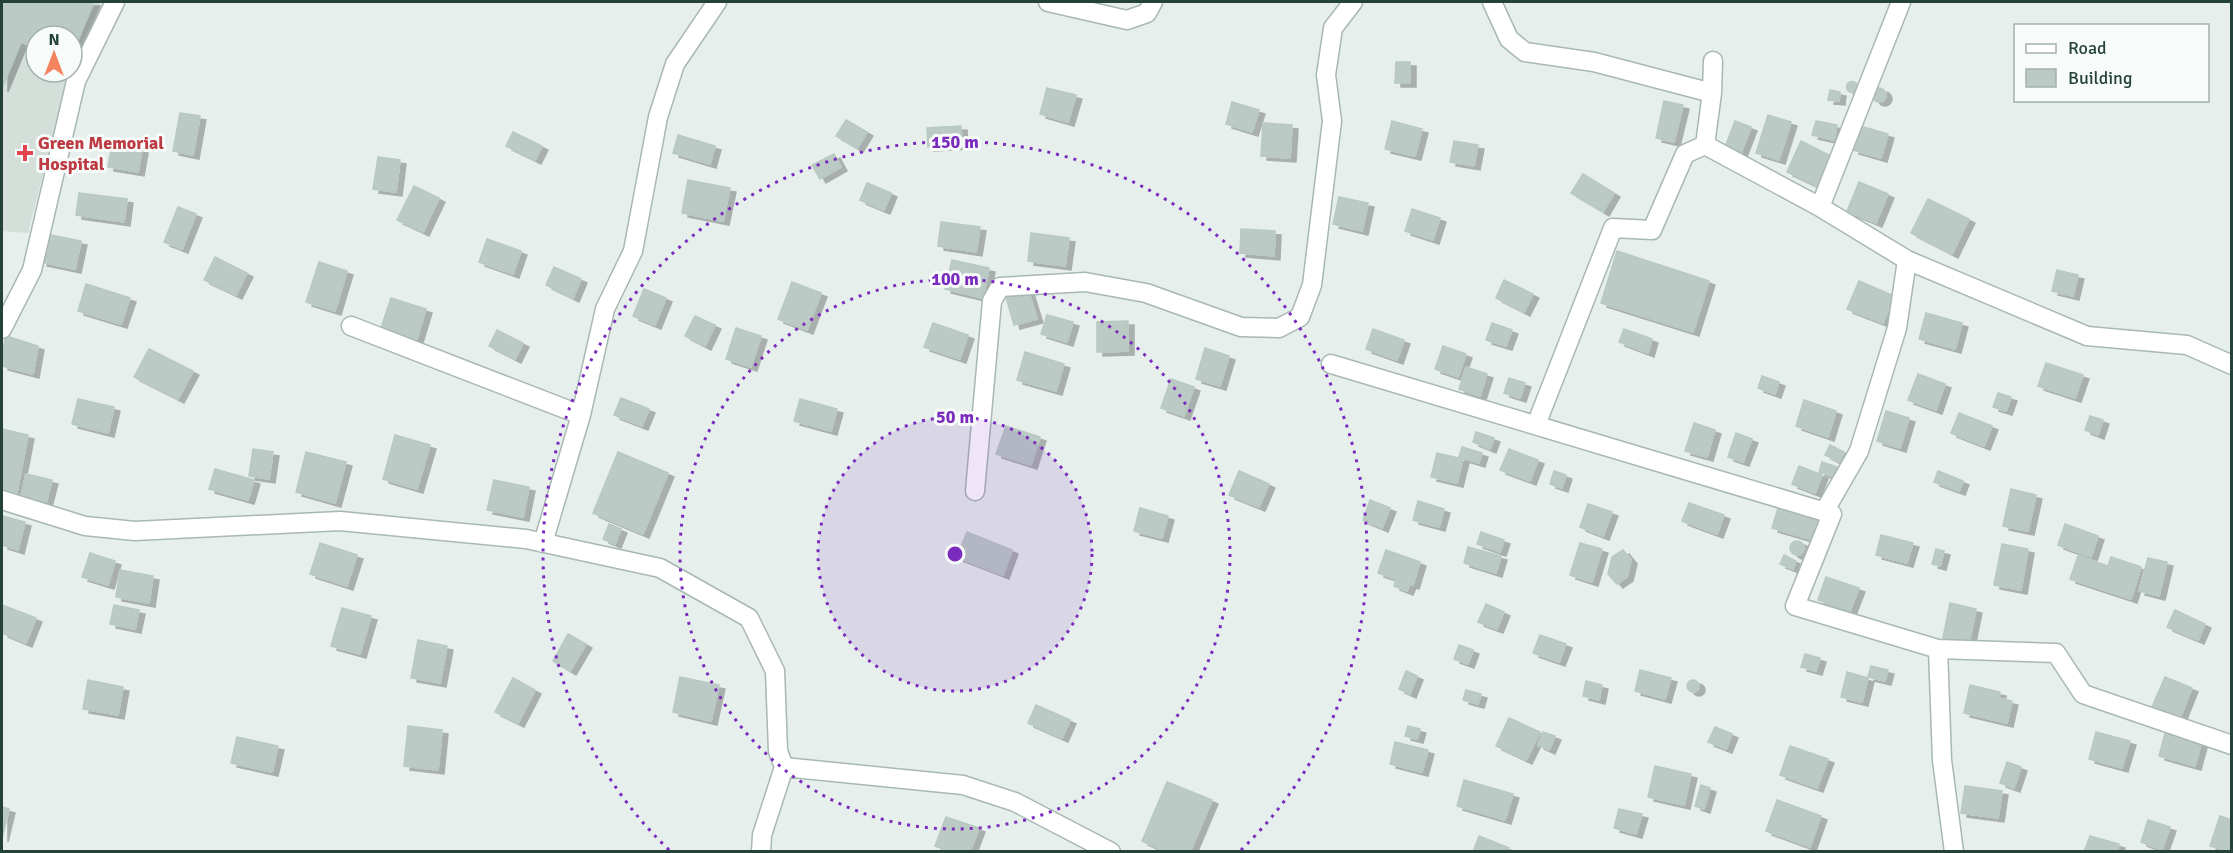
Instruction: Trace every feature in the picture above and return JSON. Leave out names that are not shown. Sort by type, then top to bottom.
[{"type":"street","points":[[2,329],[32,270],[76,81],[115,2]]},
{"type":"street","points":[[543,543],[581,415],[605,309],[633,251],[658,117],[675,64],[717,2]]},
{"type":"street","points":[[1048,2],[1127,20],[1147,13],[1153,2]]},
{"type":"street","points":[[975,491],[992,301],[1000,287],[1085,282],[1146,293],[1241,327],[1278,328],[1300,317],[1312,285],[1332,120],[1326,75],[1333,28],[1353,2]]},
{"type":"street","points":[[1492,2],[1509,39],[1525,52],[1594,63],[1712,93]]},
{"type":"street","points":[[1820,207],[1901,2]]},
{"type":"street","points":[[1705,145],[1712,93],[1713,61]]},
{"type":"street","points":[[1705,145],[1820,207],[1907,260],[2087,336],[2187,345],[2232,365]]},
{"type":"street","points":[[1536,425],[1613,228],[1652,230],[1685,154],[1705,145]]},
{"type":"street","points":[[1824,512],[1858,451],[1896,328],[1907,260]]},
{"type":"street","points":[[351,326],[581,415]]},
{"type":"street","points":[[1331,364],[1832,514],[1795,606],[1938,649],[2056,653],[2083,694],[2232,745]]},
{"type":"street","points":[[2,500],[85,526],[135,531],[340,521],[543,543],[660,568],[749,618],[775,671],[778,751],[784,767],[762,835],[761,852]]},
{"type":"street","points":[[1938,649],[1942,760],[1953,852]]},
{"type":"street","points":[[784,767],[963,785],[1015,802],[1111,852]]},
{"type":"shaded area","name":"Green Memorial Hospital","points":[[2,2],[102,2],[84,40],[84,24],[24,24],[24,84],[66,84],[28,233],[2,231]]},
{"type":"building","points":[[2,2],[94,2],[84,26],[24,24],[24,43],[21,42],[2,88]]},
{"type":"building","points":[[1396,62],[1410,62],[1410,83],[1395,83]]},
{"type":"building","points":[[1852,81],[1858,87],[1852,93],[1846,87]]},
{"type":"building","points":[[1047,88],[1076,95],[1068,122],[1040,114]]},
{"type":"building","points":[[1879,88],[1884,90],[1886,95],[1884,100],[1879,102],[1874,100],[1872,95],[1874,90]]},
{"type":"building","points":[[1830,90],[1840,92],[1839,101],[1828,100]]},
{"type":"building","points":[[1664,101],[1683,105],[1674,142],[1656,138]]},
{"type":"building","points":[[1232,102],[1259,110],[1252,132],[1226,124]]},
{"type":"building","points":[[180,113],[200,116],[193,155],[173,151]]},
{"type":"building","points":[[1768,115],[1791,122],[1779,160],[1756,153]]},
{"type":"building","points":[[846,120],[867,132],[857,148],[836,136]]},
{"type":"building","points":[[1392,121],[1422,129],[1415,156],[1385,149]]},
{"type":"building","points":[[1735,121],[1751,127],[1741,153],[1725,147]]},
{"type":"building","points":[[1816,121],[1837,125],[1834,140],[1812,135]]},
{"type":"building","points":[[1263,123],[1292,125],[1290,158],[1261,156]]},
{"type":"building","points":[[961,126],[962,145],[928,147],[927,128]]},
{"type":"building","points":[[1860,126],[1888,134],[1881,158],[1853,150]]},
{"type":"building","points":[[513,132],[542,146],[535,160],[506,146]]},
{"type":"building","points":[[678,135],[715,146],[710,164],[673,153]]},
{"type":"building","points":[[1454,141],[1478,145],[1474,166],[1450,162]]},
{"type":"building","points":[[1801,141],[1831,156],[1817,186],[1787,172]]},
{"type":"building","points":[[112,144],[142,149],[138,172],[108,167]]},
{"type":"building","points":[[834,154],[841,167],[820,179],[812,165]]},
{"type":"building","points":[[378,157],[400,160],[396,192],[373,189]]},
{"type":"building","points":[[1583,174],[1614,193],[1603,212],[1571,193]]},
{"type":"building","points":[[688,180],[730,188],[723,221],[682,213]]},
{"type":"building","points":[[1859,182],[1888,194],[1876,223],[1847,211]]},
{"type":"building","points":[[867,183],[891,193],[884,210],[860,200]]},
{"type":"building","points":[[414,186],[439,198],[423,232],[397,220]]},
{"type":"building","points":[[79,193],[127,199],[124,222],[76,215]]},
{"type":"building","points":[[1339,197],[1368,203],[1362,231],[1333,224]]},
{"type":"building","points":[[1928,199],[1969,219],[1952,254],[1911,233]]},
{"type":"building","points":[[178,207],[196,214],[182,249],[164,242]]},
{"type":"building","points":[[1412,209],[1440,218],[1433,240],[1405,231]]},
{"type":"building","points":[[941,222],[980,227],[976,252],[938,246]]},
{"type":"building","points":[[1241,229],[1275,231],[1274,256],[1240,253]]},
{"type":"building","points":[[1031,233],[1069,238],[1065,266],[1028,261]]},
{"type":"building","points":[[46,234],[81,241],[75,269],[41,262]]},
{"type":"building","points":[[487,239],[521,251],[513,274],[479,262]]},
{"type":"building","points":[[1617,251],[1709,281],[1693,332],[1601,303]]},
{"type":"building","points":[[215,257],[247,273],[236,295],[204,280]]},
{"type":"building","points":[[952,260],[989,268],[983,298],[945,289]]},
{"type":"building","points":[[319,262],[347,271],[335,311],[306,302]]},
{"type":"building","points":[[554,267],[581,279],[573,298],[546,285]]},
{"type":"building","points":[[2057,270],[2078,275],[2073,296],[2052,291]]},
{"type":"building","points":[[1504,280],[1533,294],[1524,312],[1496,298]]},
{"type":"building","points":[[1859,281],[1894,296],[1883,323],[1847,309]]},
{"type":"building","points":[[792,282],[821,293],[807,330],[778,319]]},
{"type":"building","points":[[86,284],[130,298],[121,324],[78,311]]},
{"type":"building","points":[[644,289],[666,298],[655,325],[633,316]]},
{"type":"building","points":[[1028,290],[1037,319],[1014,325],[1006,297]]},
{"type":"building","points":[[391,298],[426,309],[417,339],[381,328]]},
{"type":"building","points":[[1926,313],[1962,323],[1955,349],[1919,339]]},
{"type":"building","points":[[1047,315],[1073,322],[1067,342],[1041,334]]},
{"type":"building","points":[[695,316],[715,325],[705,346],[685,336]]},
{"type":"building","points":[[1128,321],[1128,351],[1097,352],[1097,322]]},
{"type":"building","points":[[933,323],[968,335],[960,359],[924,347]]},
{"type":"building","points":[[1492,323],[1512,330],[1506,346],[1486,340]]},
{"type":"building","points":[[736,328],[761,336],[751,367],[726,359]]},
{"type":"building","points":[[1373,329],[1404,340],[1397,360],[1366,349]]},
{"type":"building","points":[[1624,329],[1652,339],[1648,353],[1619,342]]},
{"type":"building","points":[[497,330],[523,343],[515,359],[489,346]]},
{"type":"building","points":[[6,336],[38,346],[33,374],[2,366]]},
{"type":"building","points":[[1443,346],[1466,354],[1458,377],[1435,369]]},
{"type":"building","points":[[1205,348],[1229,356],[1220,386],[1196,379]]},
{"type":"building","points":[[149,349],[193,371],[178,399],[134,377]]},
{"type":"building","points":[[1025,352],[1064,364],[1056,391],[1017,380]]},
{"type":"building","points":[[2046,363],[2083,375],[2075,398],[2038,386]]},
{"type":"building","points":[[1466,367],[1487,374],[1480,396],[1459,389]]},
{"type":"building","points":[[1918,374],[1945,384],[1936,410],[1908,400]]},
{"type":"building","points":[[1762,376],[1779,382],[1775,394],[1758,388]]},
{"type":"building","points":[[1509,378],[1525,383],[1520,398],[1504,393]]},
{"type":"building","points":[[1171,379],[1194,387],[1184,416],[1161,408]]},
{"type":"building","points":[[1998,393],[2011,397],[2006,411],[1993,407]]},
{"type":"building","points":[[621,398],[649,409],[642,426],[614,415]]},
{"type":"building","points":[[78,399],[114,407],[108,433],[72,424]]},
{"type":"building","points":[[800,399],[837,409],[831,431],[794,421]]},
{"type":"building","points":[[1804,400],[1836,411],[1828,437],[1796,426]]},
{"type":"building","points":[[1886,411],[1909,418],[1900,448],[1877,441]]},
{"type":"building","points":[[1959,413],[1992,426],[1984,446],[1951,433]]},
{"type":"building","points":[[2090,416],[2103,420],[2098,435],[2085,430]]},
{"type":"building","points":[[1694,423],[1715,430],[1707,457],[1685,451]]},
{"type":"building","points":[[1006,426],[1040,437],[1031,465],[996,454]]},
{"type":"building","points":[[2,429],[28,435],[16,497],[2,494]]},
{"type":"building","points":[[1476,432],[1494,438],[1490,449],[1473,442]]},
{"type":"building","points":[[1736,433],[1752,439],[1743,462],[1728,457]]},
{"type":"building","points":[[395,435],[430,445],[417,489],[383,479]]},
{"type":"building","points":[[1830,445],[1844,452],[1839,462],[1825,455]]},
{"type":"building","points":[[1462,447],[1482,453],[1479,463],[1459,457]]},
{"type":"building","points":[[253,449],[273,452],[269,479],[249,476]]},
{"type":"building","points":[[1509,449],[1538,460],[1530,481],[1500,470]]},
{"type":"building","points":[[306,452],[346,462],[335,503],[296,492]]},
{"type":"building","points":[[618,452],[668,473],[643,534],[593,513]]},
{"type":"building","points":[[1437,453],[1463,459],[1457,483],[1431,477]]},
{"type":"building","points":[[1822,462],[1837,467],[1834,477],[1819,472]]},
{"type":"building","points":[[1799,466],[1822,475],[1815,493],[1792,484]]},
{"type":"building","points":[[215,469],[254,480],[248,500],[209,489]]},
{"type":"building","points":[[1239,471],[1269,484],[1259,507],[1229,495]]},
{"type":"building","points":[[1554,471],[1566,475],[1562,488],[1550,484]]},
{"type":"building","points":[[1938,471],[1963,481],[1959,491],[1934,482]]},
{"type":"building","points":[[26,474],[52,480],[46,503],[21,497]]},
{"type":"building","points":[[494,480],[529,487],[523,517],[487,510]]},
{"type":"building","points":[[2011,489],[2036,495],[2028,531],[2003,526]]},
{"type":"building","points":[[1370,500],[1390,508],[1382,528],[1363,520]]},
{"type":"building","points":[[1418,501],[1444,509],[1439,527],[1413,520]]},
{"type":"building","points":[[1689,503],[1724,515],[1717,534],[1682,521]]},
{"type":"building","points":[[1588,504],[1612,512],[1603,536],[1580,527]]},
{"type":"building","points":[[1140,508],[1168,516],[1162,538],[1134,531]]},
{"type":"building","points":[[1778,508],[1819,521],[1813,540],[1772,528]]},
{"type":"building","points":[[2,516],[25,522],[18,550],[2,545]]},
{"type":"building","points":[[609,524],[621,529],[615,544],[603,539]]},
{"type":"building","points":[[2065,524],[2098,536],[2091,557],[2058,545]]},
{"type":"building","points":[[967,532],[1012,550],[1003,575],[957,557]]},
{"type":"building","points":[[1481,532],[1504,540],[1500,552],[1477,544]]},
{"type":"building","points":[[1881,535],[1913,543],[1907,563],[1876,555]]},
{"type":"building","points":[[1797,541],[1802,543],[1804,548],[1802,553],[1797,555],[1792,553],[1790,548],[1792,543]]},
{"type":"building","points":[[320,543],[357,555],[347,586],[310,574]]},
{"type":"building","points":[[1580,543],[1602,549],[1592,582],[1570,575]]},
{"type":"building","points":[[2002,544],[2028,549],[2021,590],[1994,585]]},
{"type":"building","points":[[1468,547],[1501,556],[1496,573],[1464,563]]},
{"type":"building","points":[[1936,549],[1944,551],[1940,566],[1932,564]]},
{"type":"building","points":[[1386,550],[1420,562],[1413,585],[1410,584],[1407,591],[1394,586],[1396,579],[1378,573]]},
{"type":"building","points":[[1623,550],[1631,560],[1627,577],[1617,584],[1608,574],[1612,557]]},
{"type":"building","points":[[90,553],[115,561],[108,585],[82,577]]},
{"type":"building","points":[[1784,555],[1796,561],[1793,569],[1780,564]]},
{"type":"building","points":[[2078,556],[2108,566],[2111,557],[2141,567],[2131,599],[2070,579]]},
{"type":"building","points":[[2148,558],[2167,562],[2159,596],[2139,591]]},
{"type":"building","points":[[120,570],[153,576],[149,603],[116,597]]},
{"type":"building","points":[[1826,577],[1859,588],[1850,611],[1818,600]]},
{"type":"building","points":[[1950,603],[1976,609],[1969,643],[1943,638]]},
{"type":"building","points":[[1486,604],[1504,612],[1497,629],[1478,622]]},
{"type":"building","points":[[2,605],[36,618],[26,643],[2,633]]},
{"type":"building","points":[[114,605],[139,610],[135,629],[110,624]]},
{"type":"building","points":[[342,608],[371,616],[360,654],[331,646]]},
{"type":"building","points":[[2175,610],[2205,624],[2198,640],[2167,627]]},
{"type":"building","points":[[568,634],[586,644],[570,671],[553,661]]},
{"type":"building","points":[[1540,635],[1566,644],[1559,662],[1533,653]]},
{"type":"building","points":[[418,640],[447,646],[440,683],[411,678]]},
{"type":"building","points":[[1459,645],[1473,650],[1468,664],[1454,659]]},
{"type":"building","points":[[1805,654],[1820,658],[1816,671],[1801,667]]},
{"type":"building","points":[[1871,666],[1888,670],[1885,681],[1868,677]]},
{"type":"building","points":[[1640,670],[1671,678],[1665,699],[1635,691]]},
{"type":"building","points":[[1406,671],[1417,676],[1410,694],[1399,689]]},
{"type":"building","points":[[1847,672],[1868,678],[1862,702],[1841,697]]},
{"type":"building","points":[[680,677],[719,685],[711,721],[673,712]]},
{"type":"building","points":[[2165,677],[2192,688],[2180,718],[2152,707]]},
{"type":"building","points":[[513,678],[535,690],[518,723],[495,712]]},
{"type":"building","points":[[88,680],[123,687],[118,715],[83,709]]},
{"type":"building","points":[[1695,680],[1699,686],[1695,692],[1691,692],[1687,684]]},
{"type":"building","points":[[1586,681],[1602,685],[1599,700],[1583,696]]},
{"type":"building","points":[[1970,685],[2000,692],[1999,698],[2012,701],[2007,723],[1964,713]]},
{"type":"building","points":[[1466,690],[1481,694],[1478,704],[1463,700]]},
{"type":"building","points":[[1036,705],[1070,720],[1062,738],[1028,723]]},
{"type":"building","points":[[1509,718],[1540,732],[1526,760],[1496,746]]},
{"type":"building","points":[[408,726],[442,730],[438,770],[404,766]]},
{"type":"building","points":[[1408,726],[1420,729],[1417,739],[1405,736]]},
{"type":"building","points":[[1715,727],[1732,734],[1726,749],[1708,742]]},
{"type":"building","points":[[2166,730],[2202,740],[2195,766],[2159,756]]},
{"type":"building","points":[[1543,732],[1555,736],[1549,750],[1538,745]]},
{"type":"building","points":[[2096,732],[2130,741],[2122,768],[2089,759]]},
{"type":"building","points":[[237,737],[278,746],[272,772],[231,763]]},
{"type":"building","points":[[1395,742],[1428,750],[1422,772],[1390,764]]},
{"type":"building","points":[[1790,746],[1828,759],[1817,788],[1780,775]]},
{"type":"building","points":[[2007,762],[2021,767],[2014,788],[2000,783]]},
{"type":"building","points":[[1655,766],[1691,774],[1684,805],[1648,797]]},
{"type":"building","points":[[1464,780],[1513,794],[1505,820],[1457,806]]},
{"type":"building","points":[[1167,782],[1212,800],[1190,852],[1167,852],[1142,841]]},
{"type":"building","points":[[1701,785],[1710,788],[1704,809],[1695,806]]},
{"type":"building","points":[[1965,786],[2002,791],[1998,818],[1961,813]]},
{"type":"building","points":[[1777,800],[1821,816],[1810,847],[1766,831]]},
{"type":"building","points":[[2,807],[9,809],[2,838]]},
{"type":"building","points":[[1619,809],[1642,814],[1636,834],[1614,828]]},
{"type":"building","points":[[2220,816],[2232,820],[2232,852],[2210,846]]},
{"type":"building","points":[[946,817],[979,828],[970,852],[951,852],[935,846]]},
{"type":"building","points":[[2148,820],[2170,827],[2162,850],[2141,842]]},
{"type":"building","points":[[1479,836],[1509,848],[1507,852],[1473,852]]},
{"type":"building","points":[[2090,836],[2119,844],[2117,852],[2084,852]]},
{"type":"place","name":"Green Memorial Hospital","points":[[25,153]]}]
